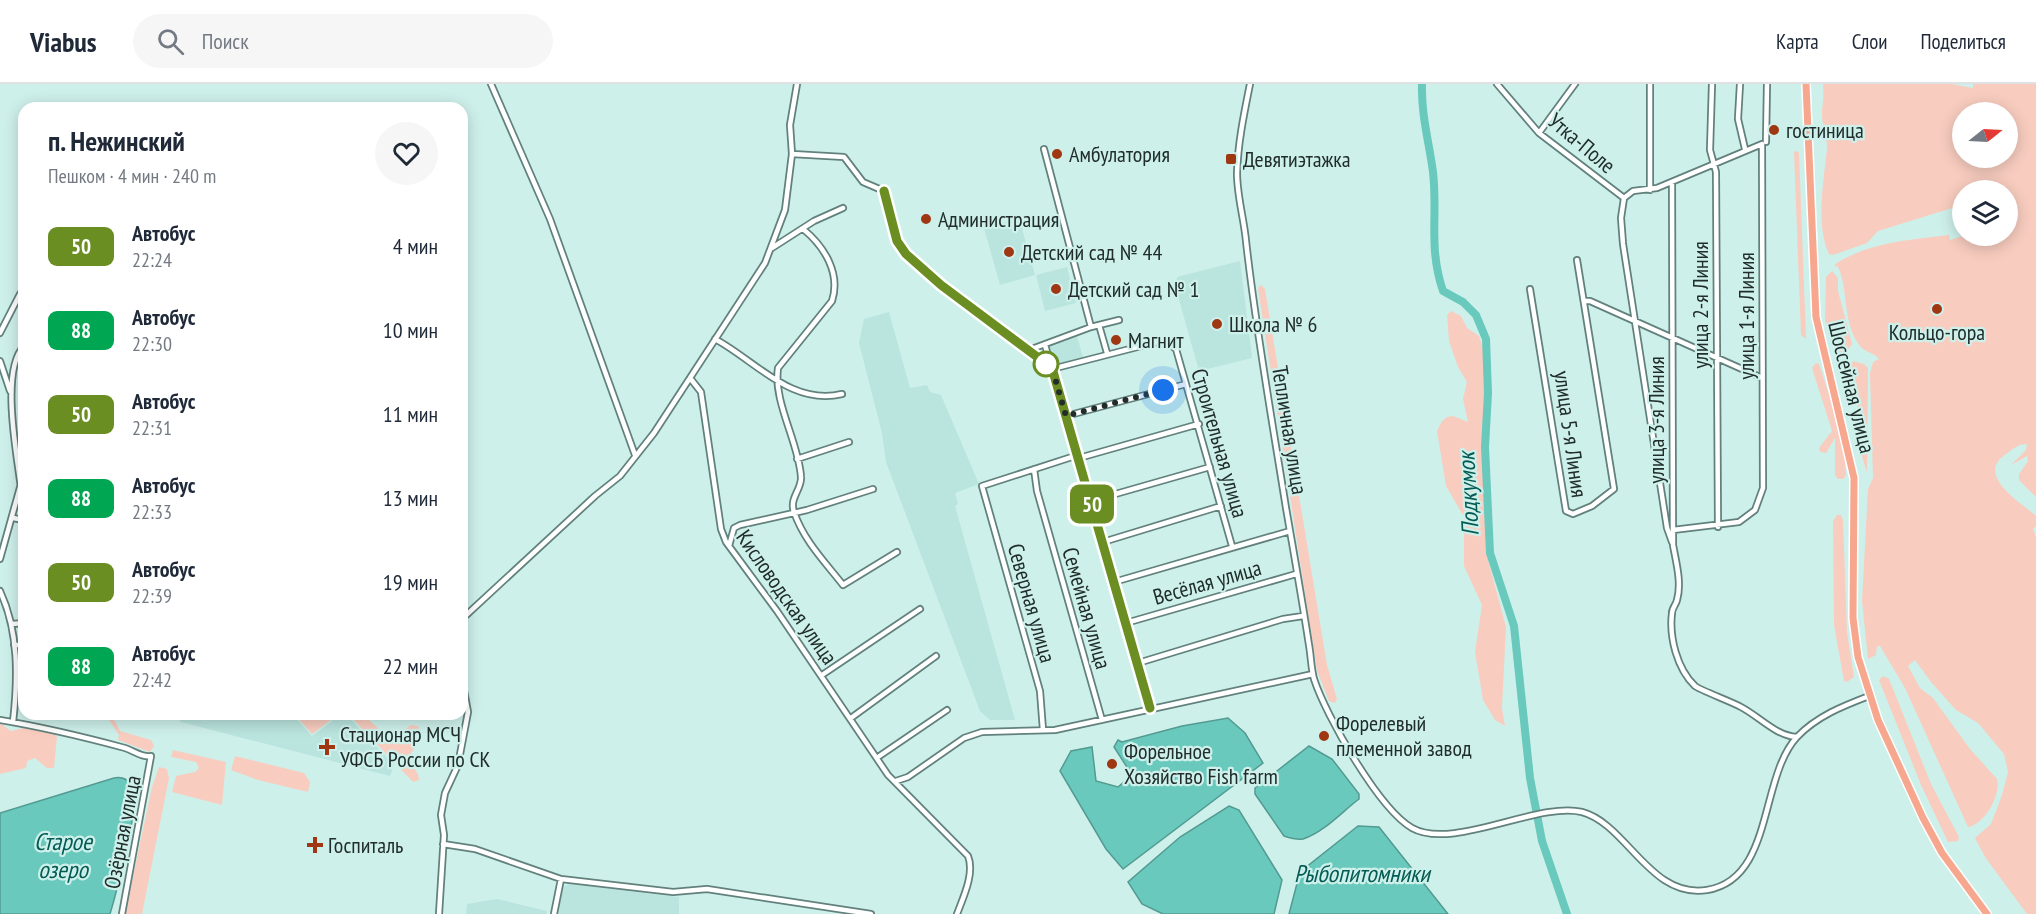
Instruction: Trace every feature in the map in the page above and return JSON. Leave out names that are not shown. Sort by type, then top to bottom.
[{"type":"main road","name":"Шоссейная улица","points":[[1806,84],[1815,305],[1820,340],[1854,478],[1853,618],[1858,657],[1869,696],[1942,853],[1987,914]]},
{"type":"street","points":[[490,84],[550,219],[635,455]]},
{"type":"street","points":[[468,613],[595,496],[620,476],[654,433],[765,263],[785,210],[792,154],[790,125],[797,84]]},
{"type":"street","name":"Тепличная улица","points":[[1250,84],[1239,135],[1237,177],[1264,369],[1313,674],[1323,701],[1344,743],[1387,802],[1408,826],[1420,832],[1445,833],[1552,813],[1574,811],[1587,813],[1607,828],[1653,872],[1674,885],[1696,891],[1717,888],[1735,877],[1751,859],[1779,768],[1797,737]]},
{"type":"street","name":"Утка-Поле","points":[[1497,84],[1539,134],[1624,198]]},
{"type":"street","points":[[1539,134],[1575,84]]},
{"type":"street","points":[[1650,84],[1650,190]]},
{"type":"street","name":"улица 2-я Линия","points":[[1712,84],[1710,150],[1716,172],[1718,526]]},
{"type":"street","points":[[1740,84],[1738,119],[1745,149]]},
{"type":"street","points":[[1673,545],[1667,528],[1623,244],[1621,218],[1624,198],[1633,191],[1650,190],[1672,182],[1713,162],[1764,143],[1767,84]]},
{"type":"street","name":"улица 1-я Линия","points":[[1673,530],[1740,522],[1755,510],[1765,477],[1762,378],[1764,143]]},
{"type":"street","points":[[1044,149],[1091,327]]},
{"type":"street","points":[[792,154],[844,157],[863,182],[884,191],[897,241],[906,254],[941,285],[1052,369]]},
{"type":"street","name":"улица 3-я Линия","points":[[1672,182],[1673,545],[1678,577],[1677,601],[1672,610],[1672,639],[1676,655],[1696,687],[1718,694],[1785,736],[1797,737]]},
{"type":"street","points":[[772,248],[843,208]]},
{"type":"street","points":[[803,229],[822,248],[835,281],[835,291],[832,301],[778,368],[778,381],[802,476],[794,497],[794,513],[814,551],[843,585],[897,552]]},
{"type":"street","name":"улица 5-я Линия","points":[[1530,289],[1566,511],[1572,514],[1592,506],[1614,489],[1577,260]]},
{"type":"street","points":[[0,333],[18,298]]},
{"type":"street","points":[[1584,301],[1590,301],[1634,319],[1762,378]]},
{"type":"street","points":[[1029,350],[1091,327],[1119,320]]},
{"type":"street","points":[[1052,369],[1107,353],[1099,325]]},
{"type":"street","points":[[715,339],[778,381],[817,397],[842,394]]},
{"type":"street","name":"Строительная улица","points":[[1107,353],[1157,342],[1168,343],[1176,349],[1232,546]]},
{"type":"street","points":[[1045,345],[1150,708]]},
{"type":"street","points":[[18,355],[15,359],[11,393],[18,460]]},
{"type":"street","points":[[0,362],[11,393]]},
{"type":"street","name":"Кисловодская улица","points":[[690,378],[701,392],[721,529],[729,546],[822,675],[888,775],[963,850],[971,862],[957,914]]},
{"type":"street","points":[[1066,416],[1186,384]]},
{"type":"street","points":[[1034,469],[1199,424]]},
{"type":"street","points":[[797,459],[849,442]]},
{"type":"street","points":[[1091,501],[1210,467]]},
{"type":"street","name":"Северная улица","points":[[1034,469],[982,486],[1040,691],[1043,730]]},
{"type":"street","name":"Семейная улица","points":[[1034,469],[1037,490],[1102,720]]},
{"type":"street","points":[[729,546],[731,535],[740,525],[794,513],[873,489]]},
{"type":"street","points":[[0,559],[18,499]]},
{"type":"street","points":[[1103,542],[1221,506]]},
{"type":"street","points":[[13,518],[18,519]]},
{"type":"street","points":[[1114,582],[1290,531]]},
{"type":"street","name":"Весёлая улица","points":[[1126,623],[1296,574]]},
{"type":"street","points":[[0,591],[12,624],[16,666],[13,722],[0,720]]},
{"type":"street","points":[[822,675],[920,609]]},
{"type":"street","points":[[1138,663],[1283,619],[1303,616]]},
{"type":"street","points":[[12,624],[18,624]]},
{"type":"street","points":[[851,718],[936,656]]},
{"type":"street","points":[[896,781],[908,777],[964,738],[982,732],[1055,730],[1313,674]]},
{"type":"street","points":[[1797,737],[1828,712],[1869,696]]},
{"type":"street","points":[[878,757],[947,710]]},
{"type":"street","points":[[439,914],[443,844],[441,815],[446,793],[458,765],[466,720]]},
{"type":"street","name":"Озёрная улица","points":[[13,722],[72,734],[128,749],[146,757],[151,756],[122,914]]},
{"type":"street","points":[[443,844],[465,846],[561,879],[673,892],[707,889],[871,914]]},
{"type":"street","points":[[554,914],[561,879]]},
{"type":"shaded area","points":[[1823,84],[1952,84],[1973,88],[1973,84],[2036,84],[2036,497],[2019,480],[2019,474],[2028,461],[2027,456],[2011,465],[2026,450],[2027,444],[2018,446],[2006,454],[1998,462],[1995,471],[2004,488],[2036,516],[2036,526],[2033,529],[2036,537],[2036,914],[2027,914],[1985,857],[1975,838],[1991,824],[2002,795],[2008,772],[2004,754],[1978,723],[1956,710],[1915,660],[1908,666],[1920,688],[1933,698],[1970,749],[1997,779],[1997,793],[1986,815],[1968,827],[1905,688],[1880,646],[1877,646],[1876,655],[1868,659],[1862,601],[1868,489],[1873,478],[1870,373],[1873,362],[1879,359],[1862,348],[1854,337],[1848,317],[1844,286],[1838,267],[1834,265],[1847,257],[1875,247],[1949,235],[1952,246],[2018,246],[2018,180],[1952,180],[1952,208],[1878,231],[1867,243],[1833,255],[1829,254],[1821,216],[1827,148],[1822,116]]},
{"type":"shaded area","points":[[1794,152],[1799,153],[1806,339],[1801,335]]},
{"type":"shaded area","name":"Детский сад № 44","points":[[1019,218],[1035,275],[1000,285],[984,228]]},
{"type":"shaded area","name":"Школа № 6","points":[[1240,261],[1252,358],[1199,371],[1176,289],[1177,277]]},
{"type":"shaded area","name":"Детский сад № 1","points":[[1067,267],[1076,303],[1045,311],[1036,275]]},
{"type":"shaded area","points":[[1832,271],[1838,278],[1838,291],[1852,344],[1842,358],[1829,334],[1825,320],[1826,277]]},
{"type":"shaded area","points":[[1261,285],[1265,289],[1327,665],[1337,699],[1335,703],[1329,701],[1317,671],[1258,288]]},
{"type":"shaded area","points":[[1451,311],[1461,316],[1467,328],[1479,336],[1485,354],[1483,463],[1488,484],[1486,528],[1488,560],[1506,627],[1502,708],[1505,726],[1495,720],[1483,700],[1475,652],[1482,605],[1464,566],[1464,517],[1446,486],[1437,431],[1447,417],[1453,416],[1468,422],[1463,399],[1467,382],[1458,367],[1449,341],[1447,315]]},
{"type":"shaded area","points":[[889,312],[910,388],[927,385],[930,392],[941,395],[979,484],[955,493],[958,504],[955,506],[1015,720],[990,720],[980,711],[886,462],[882,433],[859,343],[864,319]]},
{"type":"shaded area","points":[[1076,333],[1083,357],[1058,369],[1052,368],[1045,345]]},
{"type":"shaded area","points":[[1853,361],[1864,364],[1868,368],[1867,472],[1860,451],[1858,410],[1850,369]]},
{"type":"shaded area","points":[[1816,363],[1819,364],[1843,437],[1846,475],[1843,479],[1838,479],[1835,475],[1835,438],[1826,453],[1820,452],[1819,448],[1832,431],[1812,368]]},
{"type":"shaded area","points":[[1837,515],[1841,515],[1843,520],[1847,632],[1854,677],[1847,682],[1844,681],[1834,625],[1833,521]]},
{"type":"shaded area","points":[[1883,676],[1889,679],[1931,784],[1959,837],[1958,841],[1948,842],[1921,785],[1879,680]]},
{"type":"shaded area","points":[[109,720],[114,720],[120,731],[151,740],[154,746],[150,752],[118,740],[119,735]]},
{"type":"shaded area","name":"Стационар МСЧ УФСБ России по СК","points":[[179,720],[297,720],[312,736],[333,720],[352,720],[394,765],[390,776]]},
{"type":"shaded area","points":[[299,720],[331,720],[312,734]]},
{"type":"shaded area","points":[[354,720],[369,720],[391,740],[411,725],[418,726],[422,739],[407,758],[418,774],[419,780],[413,782]]},
{"type":"shaded area","points":[[0,723],[11,731],[28,727],[55,734],[57,737],[54,768],[47,768],[35,758],[27,761],[26,768],[0,774]]},
{"type":"shaded area","points":[[173,750],[226,762],[222,805],[172,792],[176,776],[195,772],[199,768],[196,762],[171,757]]},
{"type":"shaded area","points":[[235,756],[304,773],[310,782],[308,792],[258,780],[231,770]]},
{"type":"shaded area","points":[[159,767],[167,769],[169,778],[142,914],[125,914],[152,787]]},
{"type":"shaded area","points":[[569,884],[679,897],[679,914],[558,914],[562,888]]},
{"type":"shaded area","points":[[497,899],[547,911],[547,914],[466,914],[467,904]]},
{"type":"water","points":[[1228,718],[1245,733],[1263,763],[1123,869],[1106,849],[1060,771],[1071,751],[1092,747],[1096,781],[1118,787],[1132,775],[1114,747],[1118,740],[1122,742],[1182,726]]},
{"type":"water","points":[[1309,746],[1332,759],[1359,794],[1359,799],[1318,832],[1303,839],[1296,839],[1284,836],[1255,794],[1255,788]]},
{"type":"water","name":"Старое озеро","points":[[114,778],[125,779],[130,783],[134,793],[134,802],[126,852],[110,914],[0,914],[0,813]]},
{"type":"water","points":[[1229,806],[1239,810],[1282,880],[1274,914],[1163,914],[1142,904],[1128,882],[1180,837]]},
{"type":"water","name":"Рыбопитомники","points":[[1358,826],[1379,827],[1448,914],[1289,914],[1300,872]]},
{"type":"waterway","name":"Подкумок","points":[[1422,84],[1424,117],[1433,172],[1438,275],[1443,291],[1463,302],[1476,315],[1486,339],[1488,393],[1485,447],[1490,553],[1514,626],[1530,778],[1542,841],[1567,914]]},
{"type":"bus line","name":"50","points":[[884,191],[897,241],[906,254],[941,285],[1052,368],[1150,708]]},
{"type":"place","name":"гостиница","points":[[1774,130]]},
{"type":"place","name":"Амбулатория","points":[[1057,154]]},
{"type":"place","name":"Девятиэтажка","points":[[1231,159]]},
{"type":"place","name":"Администрация","points":[[926,219]]},
{"type":"place","name":"Детский сад № 44","points":[[1009,252]]},
{"type":"place","name":"Детский сад № 1","points":[[1056,289]]},
{"type":"place","name":"Кольцо-гора","points":[[1937,309]]},
{"type":"place","name":"Школа № 6","points":[[1217,324]]},
{"type":"place","name":"Магнит","points":[[1116,340]]},
{"type":"place","name":"Форелевый племенной завод","points":[[1324,736]]},
{"type":"place","name":"Стационар МСЧ УФСБ России по СК","points":[[327,747]]},
{"type":"place","name":"Форельное Хозяйство Fish farm","points":[[1112,764]]},
{"type":"place","name":"Госпиталь","points":[[315,845]]},
{"type":"route","points":[[1046,364],[1052,368],[1066,416],[1163,390]]}]
